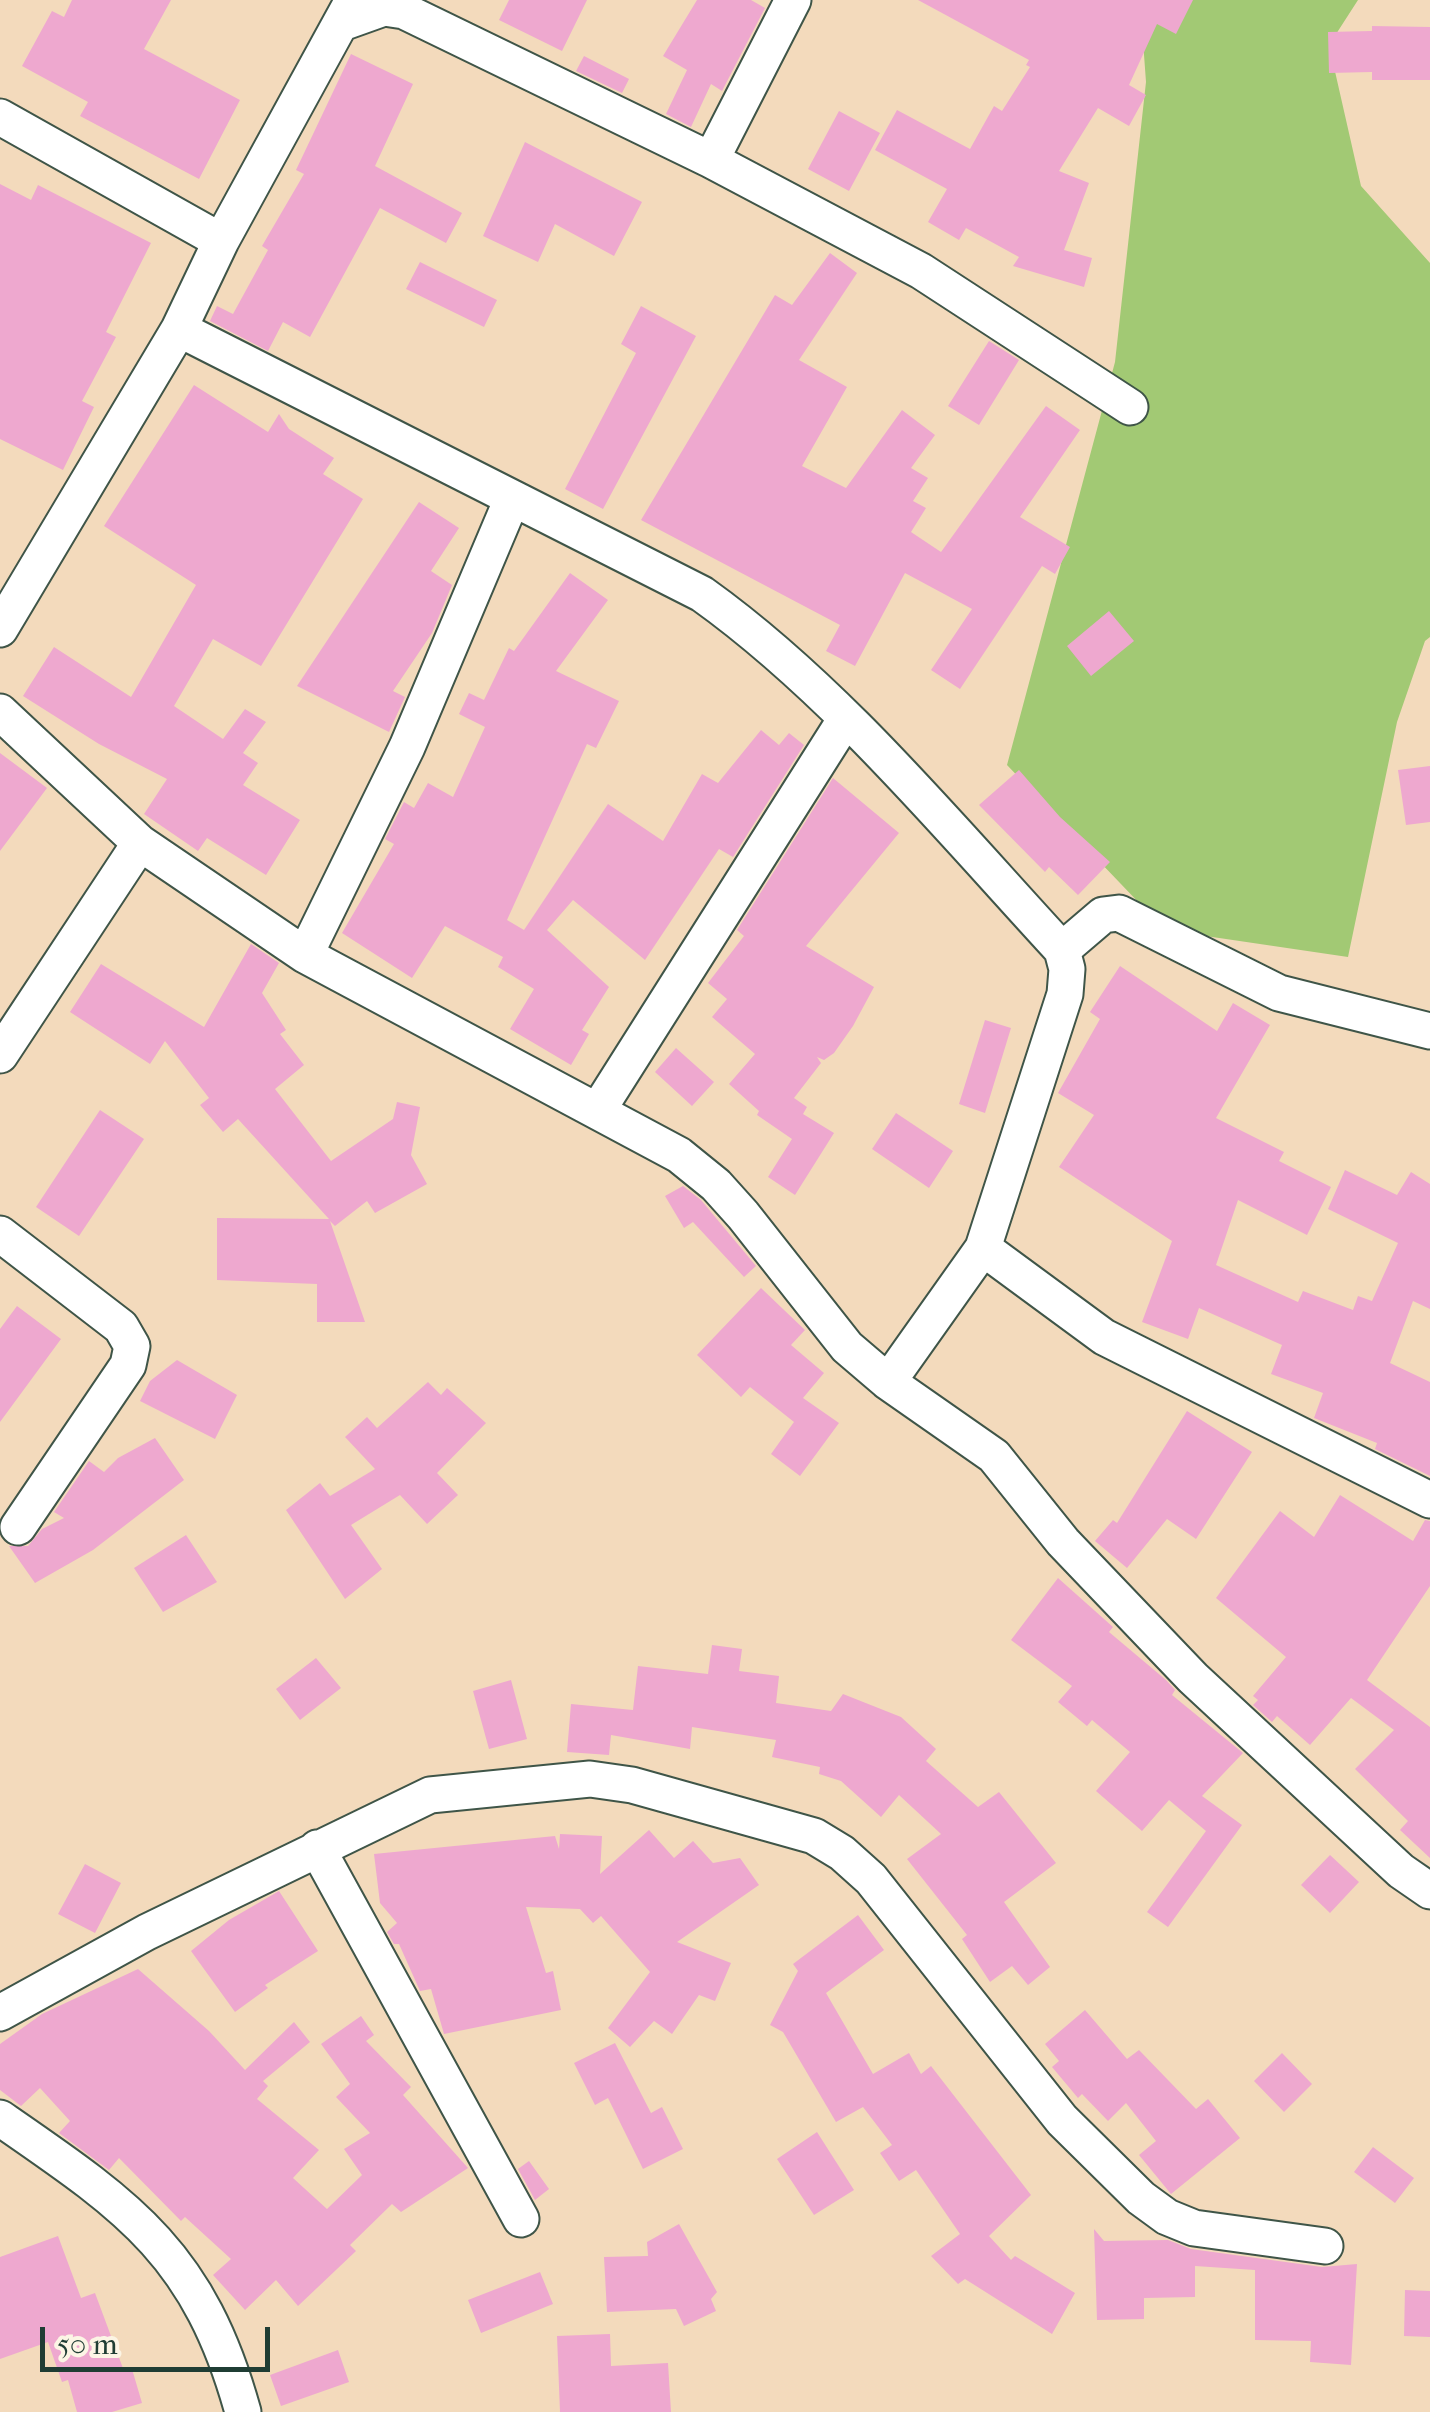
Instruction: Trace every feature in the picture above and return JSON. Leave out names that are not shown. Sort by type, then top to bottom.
[{"type":"street","points":[[712,160],[794,0]]},
{"type":"street","points":[[0,628],[179,328],[220,242],[348,12],[384,8],[404,11],[712,160],[921,272],[1130,407]]},
{"type":"street","points":[[0,117],[220,242]]},
{"type":"street","points":[[179,328],[702,594],[758,634],[845,720],[1062,950],[1065,994],[984,1248],[888,1382]]},
{"type":"street","points":[[305,955],[408,747],[512,499]]},
{"type":"street","points":[[0,712],[140,843],[305,955],[679,1155],[716,1184],[818,1315],[888,1382],[994,1456],[1062,1542],[1194,1678],[1401,1872],[1430,1892]]},
{"type":"street","points":[[598,1110],[845,720]]},
{"type":"street","points":[[0,1056],[140,843]]},
{"type":"street","points":[[1062,950],[1104,915],[1120,912],[1279,994],[1430,1031]]},
{"type":"street","points":[[0,1234],[121,1327],[132,1346],[128,1365],[18,1526]]},
{"type":"street","points":[[984,1248],[1104,1337],[1430,1500]]},
{"type":"street","points":[[0,2014],[147,1932],[430,1795],[590,1779],[671,1793],[814,1836],[842,1853],[871,1879],[1062,2120],[1141,2198],[1167,2217],[1194,2228],[1325,2246]]},
{"type":"street","points":[[318,1848],[521,2219]]},
{"type":"street","points":[[0,2118],[110,2194],[180,2267],[229,2361],[243,2412]]},
{"type":"green space","points":[[1140,0],[1358,0],[1329,45],[1361,186],[1430,263],[1430,637],[1425,641],[1397,722],[1348,957],[1165,930],[1007,765],[1115,362],[1146,82]]},
{"type":"building","points":[[72,0],[171,0],[144,49],[240,100],[199,179],[80,116],[88,102],[22,66],[52,11],[64,17]]},
{"type":"building","points":[[509,0],[587,0],[562,51],[499,20]]},
{"type":"building","points":[[697,0],[751,0],[765,8],[722,91],[711,84],[691,127],[666,114],[687,70],[663,56]]},
{"type":"building","points":[[918,0],[1193,0],[1176,34],[1157,24],[1129,85],[1146,95],[1129,126],[1098,108],[1059,171],[1089,183],[1064,250],[1092,258],[1084,287],[1013,266],[1019,257],[966,228],[959,240],[928,222],[947,189],[875,150],[897,110],[970,149],[994,106],[1002,111],[1030,67],[1026,65],[1029,60]]},
{"type":"building","points":[[1372,26],[1430,27],[1430,80],[1372,80],[1372,72],[1329,73],[1328,32],[1372,31]]},
{"type":"building","points":[[351,54],[413,84],[375,166],[462,213],[446,243],[380,208],[310,337],[283,322],[268,351],[210,321],[217,306],[233,314],[268,250],[262,246],[304,174],[296,170]]},
{"type":"building","points":[[584,56],[629,79],[622,93],[576,71]]},
{"type":"building","points":[[839,111],[880,133],[849,191],[808,169]]},
{"type":"building","points":[[525,142],[642,202],[614,256],[555,224],[538,262],[483,236]]},
{"type":"building","points":[[0,184],[31,200],[38,185],[151,243],[106,332],[116,337],[82,401],[94,407],[63,470],[0,439]]},
{"type":"building","points":[[830,253],[857,273],[799,360],[847,387],[802,466],[846,488],[902,410],[935,435],[911,468],[928,478],[913,501],[926,508],[911,532],[941,552],[1046,406],[1080,430],[1020,517],[1070,547],[1055,574],[1042,566],[960,689],[931,670],[972,609],[905,573],[855,666],[826,651],[840,625],[641,520],[775,295],[792,305]]},
{"type":"building","points":[[420,262],[497,300],[484,327],[406,289]]},
{"type":"building","points":[[641,306],[696,336],[603,509],[565,489],[636,353],[621,344]]},
{"type":"building","points":[[989,341],[1019,360],[979,425],[948,406]]},
{"type":"building","points":[[194,385],[268,432],[279,414],[289,429],[334,458],[323,474],[363,499],[261,666],[213,639],[174,706],[223,739],[245,709],[266,722],[243,753],[258,763],[243,785],[300,820],[266,875],[207,838],[198,851],[144,814],[167,779],[99,744],[23,696],[54,647],[131,697],[196,585],[104,526]]},
{"type":"building","points":[[419,502],[459,528],[431,571],[452,585],[432,633],[393,691],[405,697],[389,732],[297,686]]},
{"type":"building","points":[[570,573],[608,600],[556,671],[619,701],[596,748],[587,744],[507,920],[524,930],[608,804],[663,841],[702,774],[718,783],[761,730],[779,745],[789,733],[804,745],[733,857],[719,849],[645,960],[573,900],[547,930],[609,987],[582,1030],[589,1034],[571,1065],[510,1029],[534,989],[498,967],[503,957],[445,926],[412,978],[342,933],[394,844],[385,839],[404,802],[414,808],[428,783],[453,797],[485,727],[459,714],[469,693],[484,700],[509,648],[514,651]]},
{"type":"building","points":[[1109,611],[1134,641],[1091,676],[1067,646]]},
{"type":"building","points":[[0,753],[47,788],[0,851]]},
{"type":"building","points":[[1430,766],[1430,822],[1406,825],[1398,770]]},
{"type":"building","points":[[1019,770],[1060,817],[1110,862],[1078,895],[1049,867],[1045,872],[979,805]]},
{"type":"building","points":[[833,778],[899,833],[806,946],[874,987],[834,1053],[824,1060],[817,1057],[821,1063],[794,1098],[807,1107],[803,1114],[834,1133],[795,1195],[768,1177],[792,1139],[757,1115],[759,1111],[729,1084],[755,1054],[712,1017],[727,999],[708,983],[744,936],[737,930]]},
{"type":"building","points":[[251,944],[279,963],[262,993],[286,1030],[280,1034],[304,1065],[275,1089],[331,1161],[393,1119],[397,1102],[420,1107],[411,1155],[427,1184],[375,1213],[367,1201],[335,1226],[330,1221],[365,1322],[317,1322],[317,1284],[217,1280],[217,1218],[329,1219],[238,1119],[223,1132],[200,1105],[209,1098],[165,1041],[150,1064],[70,1012],[101,964],[204,1027]]},
{"type":"building","points":[[1120,966],[1217,1031],[1233,1003],[1270,1025],[1216,1118],[1284,1152],[1279,1161],[1331,1187],[1307,1235],[1238,1200],[1216,1265],[1298,1302],[1303,1291],[1353,1310],[1358,1296],[1372,1301],[1398,1243],[1328,1209],[1345,1170],[1397,1195],[1411,1172],[1430,1184],[1430,1309],[1413,1301],[1390,1363],[1430,1382],[1430,1476],[1375,1449],[1377,1443],[1314,1418],[1323,1393],[1271,1374],[1282,1345],[1199,1308],[1188,1339],[1142,1322],[1172,1241],[1059,1167],[1094,1115],[1058,1093],[1100,1019],[1090,1012]]},
{"type":"building","points":[[985,1020],[1011,1028],[985,1113],[959,1104]]},
{"type":"building","points":[[676,1048],[714,1082],[692,1106],[655,1072]]},
{"type":"building","points":[[100,1110],[144,1139],[79,1236],[36,1207]]},
{"type":"building","points":[[896,1113],[953,1151],[929,1188],[872,1149]]},
{"type":"building","points":[[683,1186],[701,1200],[756,1266],[744,1277],[693,1222],[684,1228],[665,1196]]},
{"type":"building","points":[[761,1288],[805,1330],[791,1345],[824,1373],[803,1398],[839,1423],[800,1476],[771,1454],[794,1422],[750,1387],[741,1397],[697,1355]]},
{"type":"building","points":[[17,1306],[61,1339],[0,1422],[0,1329]]},
{"type":"building","points":[[177,1360],[237,1395],[215,1439],[140,1401],[150,1381]]},
{"type":"building","points":[[428,1382],[441,1395],[447,1388],[486,1423],[437,1473],[458,1495],[427,1524],[400,1495],[351,1525],[382,1569],[345,1599],[286,1510],[320,1483],[330,1496],[375,1469],[345,1437],[367,1417],[377,1428]]},
{"type":"building","points":[[1187,1411],[1252,1452],[1196,1539],[1167,1519],[1127,1568],[1095,1541],[1113,1520],[1117,1523]]},
{"type":"building","points":[[155,1438],[184,1480],[93,1550],[35,1583],[9,1546],[28,1546],[42,1529],[64,1518],[54,1512],[89,1461],[104,1472],[118,1458]]},
{"type":"building","points":[[1340,1495],[1413,1541],[1425,1520],[1430,1521],[1430,1586],[1367,1680],[1430,1727],[1430,1858],[1400,1830],[1408,1821],[1355,1769],[1394,1730],[1351,1698],[1310,1745],[1277,1716],[1272,1722],[1253,1705],[1258,1700],[1253,1696],[1286,1657],[1216,1598],[1280,1511],[1314,1537]]},
{"type":"building","points":[[186,1535],[217,1582],[163,1612],[134,1568]]},
{"type":"building","points":[[1058,1578],[1113,1627],[1109,1632],[1166,1680],[1175,1690],[1172,1695],[1243,1753],[1202,1796],[1242,1825],[1168,1927],[1147,1912],[1206,1831],[1169,1800],[1142,1831],[1096,1791],[1130,1752],[1092,1720],[1087,1726],[1058,1702],[1072,1686],[1011,1640]]},
{"type":"building","points":[[712,1645],[742,1649],[739,1671],[779,1676],[776,1703],[831,1711],[843,1694],[901,1717],[936,1749],[926,1761],[978,1807],[999,1792],[1056,1863],[1004,1902],[1050,1967],[1028,1985],[1012,1966],[990,1982],[962,1939],[967,1935],[907,1859],[941,1834],[899,1795],[881,1817],[841,1781],[819,1774],[820,1767],[772,1757],[776,1740],[692,1727],[690,1749],[611,1735],[609,1755],[567,1752],[571,1704],[633,1710],[638,1666],[708,1674]]},
{"type":"building","points":[[316,1658],[341,1688],[300,1720],[276,1689]]},
{"type":"building","points":[[511,1680],[527,1739],[489,1749],[473,1691]]},
{"type":"building","points":[[649,1830],[674,1858],[693,1841],[713,1863],[740,1858],[759,1885],[677,1942],[731,1963],[715,2001],[699,1995],[672,2034],[654,2021],[630,2047],[608,2028],[650,1972],[601,1916],[593,1923],[580,1909],[526,1907],[546,1973],[553,1971],[561,2010],[444,2034],[431,1989],[420,1991],[399,1944],[394,1944],[387,1932],[397,1923],[380,1903],[374,1854],[555,1836],[559,1849],[560,1834],[602,1836],[600,1874]]},
{"type":"building","points":[[1330,1855],[1359,1882],[1330,1913],[1301,1885]]},
{"type":"building","points":[[85,1864],[121,1883],[95,1933],[58,1914]]},
{"type":"building","points":[[279,1891],[318,1951],[265,1985],[268,1988],[235,2012],[191,1951],[229,1920]]},
{"type":"building","points":[[858,1915],[884,1950],[826,1993],[873,2074],[909,2053],[921,2074],[931,2066],[1031,2195],[989,2236],[1011,2260],[1015,2256],[1075,2293],[1052,2334],[965,2279],[958,2284],[931,2256],[960,2234],[916,2170],[899,2181],[880,2153],[892,2145],[863,2107],[836,2122],[783,2032],[770,2025],[798,1971],[793,1964]]},
{"type":"building","points":[[138,1969],[209,2031],[245,2070],[294,2022],[310,2042],[263,2081],[268,2086],[257,2099],[319,2150],[293,2178],[327,2209],[362,2175],[344,2149],[370,2133],[336,2097],[350,2084],[321,2044],[361,2016],[374,2035],[366,2041],[411,2087],[403,2095],[468,2168],[401,2212],[392,2204],[350,2245],[356,2251],[298,2306],[276,2280],[245,2310],[213,2275],[231,2259],[185,2217],[181,2221],[119,2158],[109,2170],[59,2133],[70,2121],[40,2088],[21,2106],[0,2090],[0,2044],[42,2014]]},
{"type":"building","points":[[1085,2010],[1127,2059],[1139,2050],[1196,2109],[1208,2099],[1240,2138],[1171,2194],[1139,2155],[1156,2141],[1126,2103],[1108,2121],[1082,2094],[1078,2098],[1052,2067],[1059,2061],[1045,2044]]},
{"type":"building","points":[[615,2043],[651,2113],[662,2107],[683,2149],[643,2169],[608,2098],[595,2105],[574,2063]]},
{"type":"building","points":[[1282,2053],[1312,2084],[1284,2112],[1254,2081]]},
{"type":"building","points":[[817,2132],[854,2190],[814,2215],[777,2159]]},
{"type":"building","points":[[1373,2147],[1414,2178],[1395,2203],[1354,2172]]},
{"type":"building","points":[[529,2161],[549,2189],[535,2200],[518,2169]]},
{"type":"building","points":[[679,2224],[717,2292],[711,2299],[716,2311],[684,2326],[676,2309],[607,2312],[604,2257],[648,2256],[647,2242]]},
{"type":"building","points":[[1094,2229],[1104,2241],[1168,2240],[1191,2249],[1322,2267],[1357,2264],[1351,2365],[1310,2362],[1311,2341],[1255,2340],[1255,2270],[1195,2266],[1195,2297],[1144,2298],[1144,2319],[1097,2320]]},
{"type":"building","points":[[58,2236],[81,2298],[95,2293],[124,2371],[132,2369],[142,2403],[112,2412],[77,2412],[68,2380],[62,2382],[48,2342],[0,2359],[0,2257]]},
{"type":"building","points":[[540,2272],[553,2304],[481,2333],[468,2300]]},
{"type":"building","points":[[1405,2290],[1430,2291],[1430,2337],[1404,2336]]},
{"type":"building","points":[[610,2334],[611,2366],[668,2363],[671,2412],[560,2412],[557,2336]]},
{"type":"building","points":[[338,2350],[349,2382],[281,2406],[270,2375]]}]
